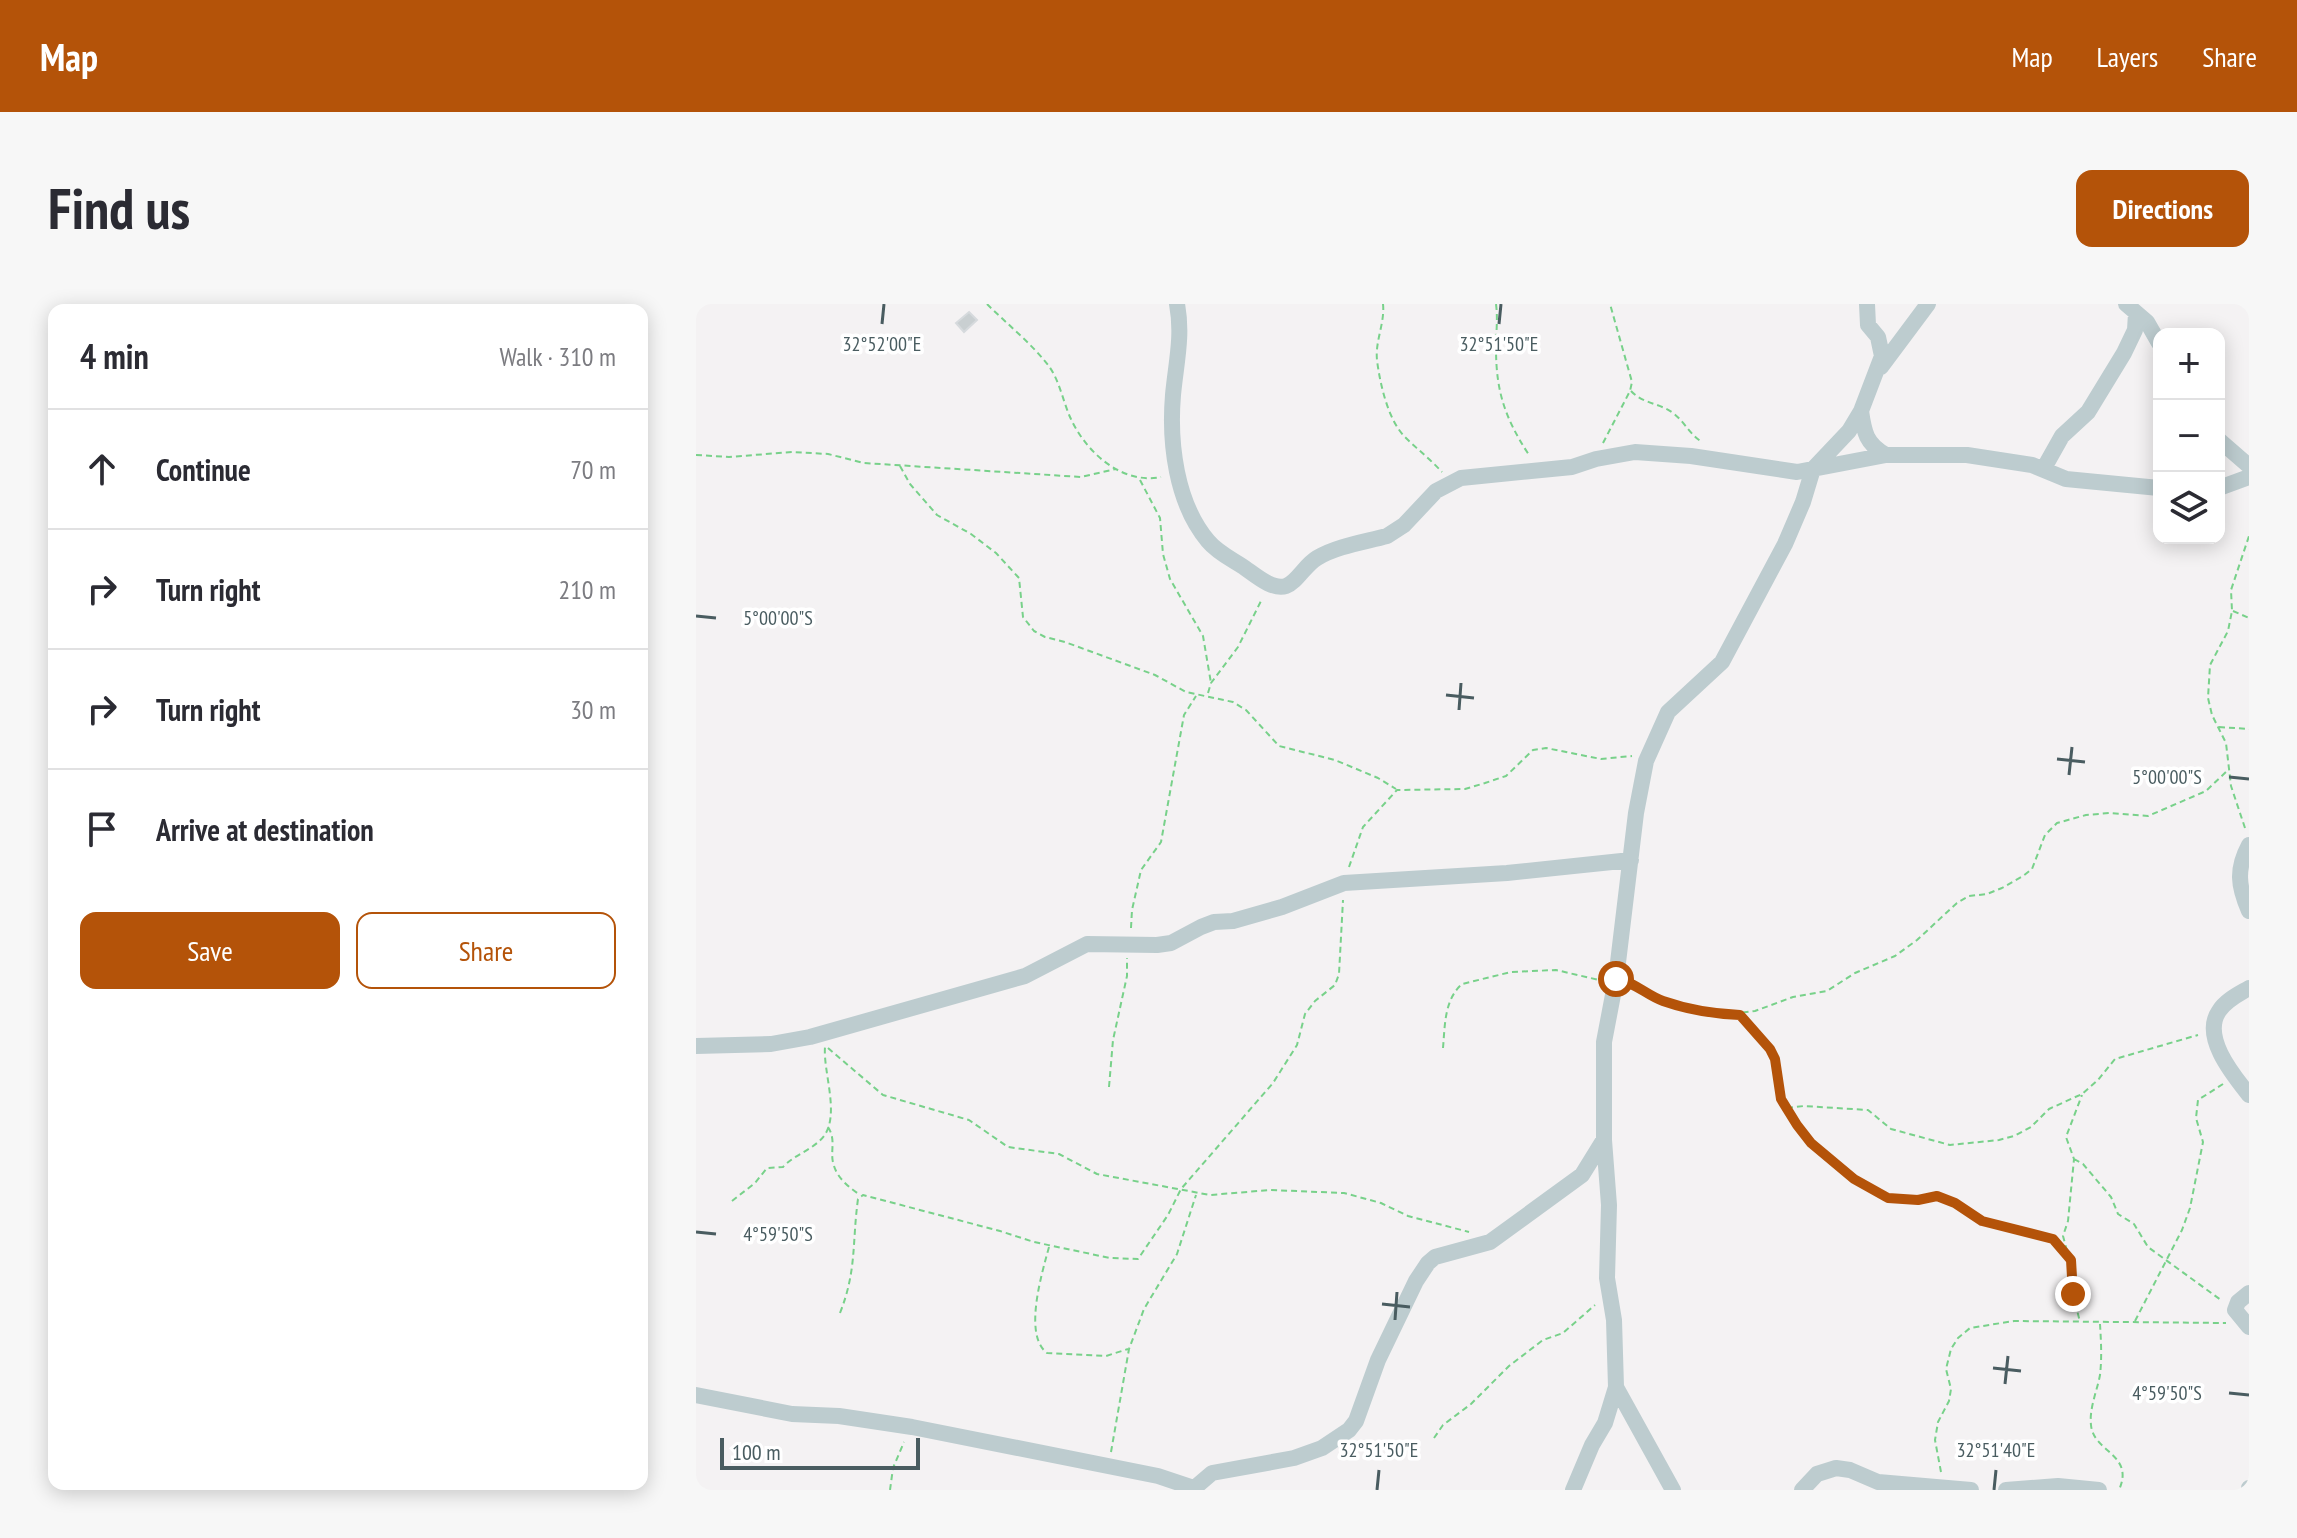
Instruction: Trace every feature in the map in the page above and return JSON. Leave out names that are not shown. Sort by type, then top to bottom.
[{"type":"street","points":[[1177,304],[1181,335],[1172,411],[1178,474],[1184,500],[1209,542],[1272,585],[1288,586],[1308,564],[1329,552],[1387,536],[1436,491],[1451,482],[1473,475],[1572,467],[1635,452],[1671,453],[1793,472],[1886,455],[1967,455],[2044,468],[2066,479],[2153,487]]},
{"type":"street","points":[[1573,1490],[1605,1423],[1616,1387],[1614,1320],[1607,1278],[1609,1205],[1604,1140],[1604,1042],[1616,979],[1646,761],[1668,712],[1722,662],[1785,544],[1813,469],[1849,431],[1861,411],[1878,370],[1882,351],[1878,337],[1868,325],[1867,304]]},
{"type":"street","points":[[1878,370],[1928,304]]},
{"type":"street","points":[[2131,308],[2147,322],[2153,332]]},
{"type":"street","points":[[2044,468],[2054,448],[2088,412],[2110,376],[2135,330],[2131,308]]},
{"type":"street","points":[[1861,411],[1868,442],[1886,455]]},
{"type":"street","points":[[2225,445],[2249,466]]},
{"type":"street","points":[[2225,486],[2249,477]]},
{"type":"street","points":[[2249,845],[2238,876],[2249,911]]},
{"type":"street","points":[[696,1046],[771,1044],[810,1037],[1025,976],[1087,944],[1171,943],[1214,922],[1233,921],[1282,907],[1344,883],[1523,872],[1631,860]]},
{"type":"street","points":[[2249,988],[2218,1011],[2215,1027],[2217,1046],[2249,1095]]},
{"type":"street","points":[[696,1395],[792,1414],[839,1416],[912,1427],[1174,1480],[1193,1489],[1212,1473],[1294,1458],[1322,1448],[1349,1430],[1356,1421],[1378,1360],[1416,1281],[1428,1263],[1435,1257],[1490,1242],[1582,1175],[1604,1140]]},
{"type":"street","points":[[2243,1320],[2238,1302],[2249,1293]]},
{"type":"street","points":[[1616,1387],[1673,1490]]},
{"type":"street","points":[[1802,1490],[1817,1474],[1836,1468],[1850,1470],[1878,1482],[1971,1490]]},
{"type":"street","points":[[2006,1490],[2058,1486],[2099,1490]]},
{"type":"path","points":[[987,304],[1047,363],[1081,439],[1090,450],[1116,469],[1140,478],[1178,474]]},
{"type":"path","points":[[1383,304],[1384,320],[1377,358],[1395,424],[1451,482]]},
{"type":"path","points":[[1496,304],[1496,377],[1500,398],[1539,470]]},
{"type":"path","points":[[1596,459],[1630,391],[1630,370],[1618,339],[1610,304]]},
{"type":"path","points":[[1630,391],[1646,403],[1673,413],[1692,436],[1708,446]]},
{"type":"path","points":[[696,455],[828,454],[864,463],[1081,477],[1116,469]]},
{"type":"path","points":[[900,466],[910,484],[937,515],[971,534],[996,553],[1019,578],[1023,617],[1034,631],[1155,675],[1186,692],[1241,706],[1279,746],[1335,760],[1378,778],[1397,790],[1475,786],[1506,776],[1533,750],[1546,748],[1601,759],[1634,756]]},
{"type":"path","points":[[1140,478],[1160,518],[1163,554],[1170,579],[1203,636],[1211,683]]},
{"type":"path","points":[[2249,536],[2231,590],[2232,611],[2228,631],[2210,665],[2208,698],[2212,715],[2226,743],[2231,786],[2249,839]]},
{"type":"path","points":[[1207,695],[1211,683],[1238,647],[1272,585]]},
{"type":"path","points":[[2232,611],[2249,618]]},
{"type":"path","points":[[1109,1087],[1113,1040],[1125,987],[1137,883],[1141,870],[1161,842],[1184,715],[1197,695]]},
{"type":"path","points":[[2217,726],[2249,729]]},
{"type":"path","points":[[1443,1048],[1450,1001],[1462,984],[1511,972],[1556,970],[1592,979],[1616,979],[1637,985],[1662,1001],[1718,1014],[1740,1015],[1793,997],[1827,991],[1855,973],[1895,956],[1957,903],[1969,896],[2002,888],[2023,876],[2032,869],[2045,835],[2057,823],[2098,814],[2148,816],[2206,791],[2228,770]]},
{"type":"path","points":[[828,1126],[835,1143],[833,1165],[847,1186],[860,1195],[1049,1245],[1110,1258],[1138,1259],[1168,1215],[1181,1189],[1264,1096],[1297,1045],[1305,1014],[1335,985],[1339,974],[1344,883],[1363,827],[1397,790]]},
{"type":"path","points":[[1740,1015],[1775,1059],[1781,1099],[1786,1108],[1811,1143],[1854,1179],[1873,1191],[1900,1200],[1937,1196],[1955,1203],[1982,1221],[2053,1239],[2067,1253]]},
{"type":"path","points":[[1786,1108],[1804,1106],[1868,1110],[1891,1129],[1904,1134],[1950,1145],[1970,1145],[2014,1136],[2031,1127],[2049,1109],[2082,1094],[2115,1059],[2198,1035],[2215,1027]]},
{"type":"path","points":[[810,1037],[883,1095],[969,1120],[1008,1147],[1059,1154],[1097,1174],[1197,1194],[1270,1190],[1344,1193],[1381,1203],[1408,1216],[1473,1233]]},
{"type":"path","points":[[732,1201],[755,1183],[767,1168],[783,1167],[809,1150],[827,1132],[830,1091],[824,1062],[825,1046]]},
{"type":"path","points":[[2134,1322],[2147,1302],[2190,1208],[2203,1142],[2196,1118],[2198,1100],[2234,1076]]},
{"type":"path","points":[[2080,1322],[2073,1294],[2073,1270],[2063,1236],[2067,1227],[2074,1159],[2066,1137],[2082,1094]]},
{"type":"path","points":[[2074,1159],[2083,1164],[2111,1197],[2118,1214],[2134,1224],[2148,1247],[2243,1320]]},
{"type":"path","points":[[1108,1466],[1129,1349],[1144,1309],[1177,1254],[1197,1194]]},
{"type":"path","points":[[840,1313],[852,1277],[860,1195]]},
{"type":"path","points":[[1049,1245],[1038,1294],[1035,1326],[1040,1348],[1047,1353],[1106,1356],[1129,1349]]},
{"type":"path","points":[[1434,1438],[1443,1425],[1471,1404],[1509,1366],[1543,1340],[1563,1333],[1597,1303]]},
{"type":"path","points":[[1944,1488],[1935,1440],[1938,1422],[1949,1401],[1951,1389],[1946,1369],[1951,1349],[1970,1328],[2014,1321],[2243,1320]]},
{"type":"path","points":[[2100,1322],[2100,1373],[2091,1426],[2094,1435],[2119,1460],[2122,1471],[2119,1490]]},
{"type":"path","points":[[890,1490],[893,1468],[912,1427]]},
{"type":"building","points":[[969,312],[977,320],[964,332],[956,323]]},
{"type":"route","points":[[1616,979],[1637,985],[1662,1001],[1718,1014],[1740,1015],[1770,1049],[1775,1059],[1781,1099],[1811,1143],[1854,1179],[1888,1198],[1918,1200],[1937,1196],[1955,1203],[1982,1221],[2053,1239],[2071,1260],[2073,1294]]}]
